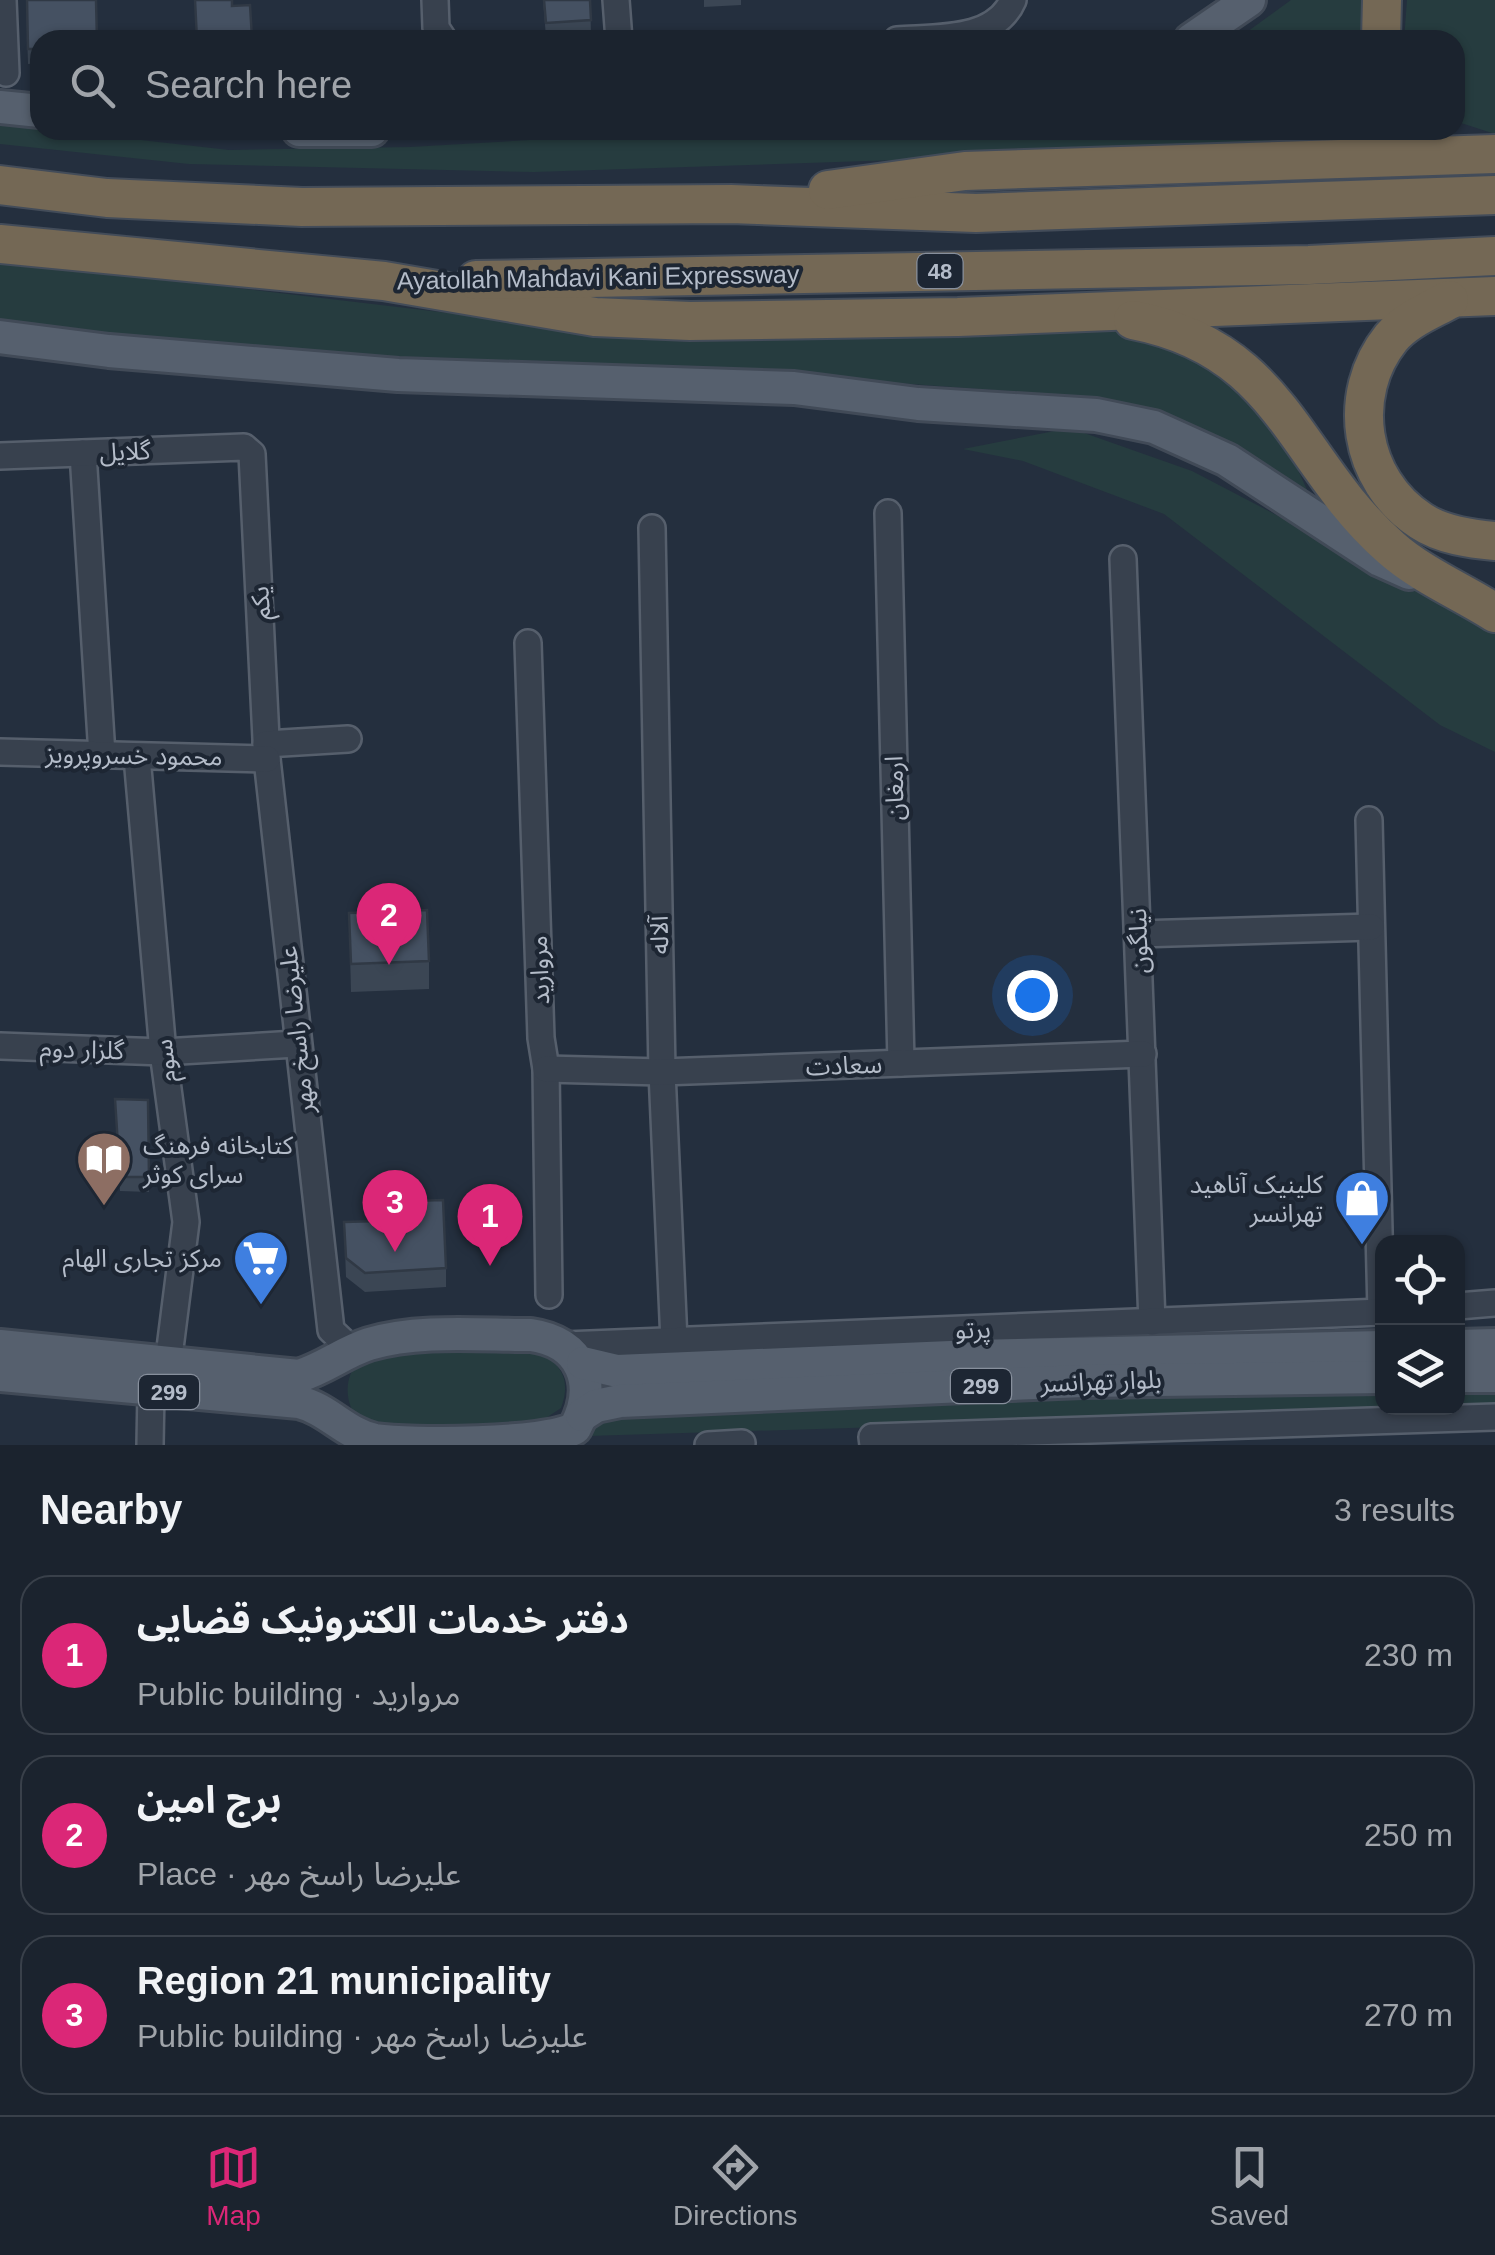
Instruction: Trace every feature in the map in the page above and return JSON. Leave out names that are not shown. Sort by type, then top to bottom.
[{"type":"highway","points":[[1381,30],[1382,0]]},
{"type":"highway","points":[[1465,140],[1495,150]]},
{"type":"highway","points":[[731,204],[966,171],[1495,150]]},
{"type":"highway","points":[[0,184],[107,198],[302,207],[731,204],[976,213],[1495,195]]},
{"type":"highway","name":"Ayatollah Mahdavi Kani Expressway","points":[[0,244],[384,281],[614,318],[1096,312],[1495,296]]},
{"type":"highway","name":"Ayatollah Mahdavi Kani Expressway","points":[[384,281],[1308,265],[1495,256]]},
{"type":"highway","points":[[1453,298],[1393,335],[1370,370],[1362,397],[1366,439],[1382,480],[1422,522],[1465,538],[1495,541]]},
{"type":"highway","points":[[1096,312],[1155,324],[1234,363],[1268,390],[1334,482],[1391,548],[1488,609]]},
{"type":"main road","points":[[1206,30],[1249,0]]},
{"type":"main road","points":[[0,107],[30,110]]},
{"type":"main road","points":[[0,337],[109,351],[398,375],[794,388],[918,404],[1049,410],[1154,428],[1226,460],[1380,560],[1488,609]]},
{"type":"main road","name":"بلوار تهرانسر","points":[[342,1358],[389,1340],[494,1335],[531,1335],[618,1371],[1375,1347]]},
{"type":"main road","name":"299","points":[[0,1346],[299,1402],[334,1431]]},
{"type":"main road","points":[[1465,1346],[1495,1346]]},
{"type":"main road","points":[[574,1354],[586,1390],[575,1433]]},
{"type":"main road","points":[[334,1431],[328,1392],[342,1358]]},
{"type":"main road","name":"299","points":[[0,1375],[299,1376],[342,1358]]},
{"type":"main road","points":[[1465,1376],[1495,1376]]},
{"type":"main road","name":"بلوار تهرانسر","points":[[334,1431],[385,1441],[531,1440],[575,1433],[607,1403],[639,1400],[1082,1381],[1375,1377]]},
{"type":"street","points":[[3,0],[6,73]]},
{"type":"street","points":[[435,0],[437,30]]},
{"type":"street","points":[[616,0],[618,30]]},
{"type":"street","points":[[978,30],[993,23],[1012,3]]},
{"type":"street","name":"گلایل","points":[[0,456],[250,449]]},
{"type":"street","name":"یکم","points":[[250,449],[267,751]]},
{"type":"street","points":[[83,453],[102,755]]},
{"type":"street","name":"ارمغان","points":[[888,513],[901,1063]]},
{"type":"street","name":"آلاله","points":[[652,528],[662,1072],[674,1340]]},
{"type":"street","name":"نیلگون","points":[[1123,559],[1152,1322]]},
{"type":"street","name":"مروارید","points":[[528,644],[541,1038],[546,1069],[549,1295]]},
{"type":"street","name":"محمود خسروپرویز","points":[[0,752],[137,756],[267,751],[348,739]]},
{"type":"street","name":"علیرضا راسخ مهر","points":[[267,751],[296,1044],[331,1330],[342,1358]]},
{"type":"street","name":"سوم","points":[[137,756],[163,1052],[186,1222],[150,1445]]},
{"type":"street","name":"پرتو","points":[[1368,820],[1380,1235]]},
{"type":"street","points":[[1138,934],[1372,927]]},
{"type":"street","name":"گلزار دوم","points":[[0,1046],[163,1052],[296,1044]]},
{"type":"street","name":"سعادت","points":[[546,1069],[662,1072],[1143,1054]]},
{"type":"street","points":[[1465,1305],[1495,1302]]},
{"type":"street","name":"پرتو","points":[[574,1354],[674,1340],[1375,1312]]},
{"type":"street","points":[[1240,1319],[1296,1348]]},
{"type":"street","points":[[872,1441],[1168,1436],[1495,1416]]},
{"type":"street","points":[[708,1445],[742,1443]]},
{"type":"green space","points":[[1291,0],[1371,0],[1373,30],[1250,30]]},
{"type":"green space","points":[[1407,0],[1495,0],[1495,134],[1465,124],[1465,30],[1405,30]]},
{"type":"green space","points":[[0,124],[30,127],[30,140],[141,140],[229,150],[531,140],[1412,140],[534,172],[189,164],[0,144]]},
{"type":"green space","points":[[0,260],[499,319],[1129,329],[1198,354],[1278,426],[1313,503],[1183,421],[1102,398],[883,382],[309,357],[0,324]]},
{"type":"green space","points":[[1070,428],[1192,471],[1495,629],[1495,752],[1440,725],[1164,514],[1023,461],[963,449]]},
{"type":"green space","points":[[420,1347],[536,1348],[557,1366],[565,1388],[561,1408],[537,1424],[384,1430],[362,1422],[349,1400],[348,1383],[355,1367],[376,1354]]},
{"type":"green space","points":[[1465,1381],[1495,1381],[1495,1408],[1465,1409]]},
{"type":"green space","points":[[1375,1384],[1375,1412],[588,1436],[588,1431],[614,1409]]},
{"type":"building","points":[[27,0],[96,0],[97,30],[30,30],[28,49]]},
{"type":"building","points":[[195,0],[232,0],[232,6],[250,5],[252,30],[196,30]]},
{"type":"building","points":[[544,0],[590,0],[591,20],[546,23]]},
{"type":"building","points":[[427,910],[429,961],[351,964],[349,913]]},
{"type":"building","points":[[115,1099],[148,1100],[149,1177],[120,1177]]},
{"type":"building","points":[[443,1200],[446,1268],[365,1273],[346,1258],[344,1222],[377,1221],[376,1202]]},
{"type":"place","name":"برج امین","points":[[389,965]]},
{"type":"place","name":"کتابخانه فرهنگ سرای کوثر","points":[[104,1208]]},
{"type":"place","name":"کلینیک آناهید تهرانسر","points":[[1362,1247]]},
{"type":"place","name":"Region 21 municipality","points":[[395,1252]]},
{"type":"place","name":"دفتر خدمات الکترونیک قضایی","points":[[490,1266]]},
{"type":"place","name":"مرکز تجاری الهام","points":[[261,1307]]}]
